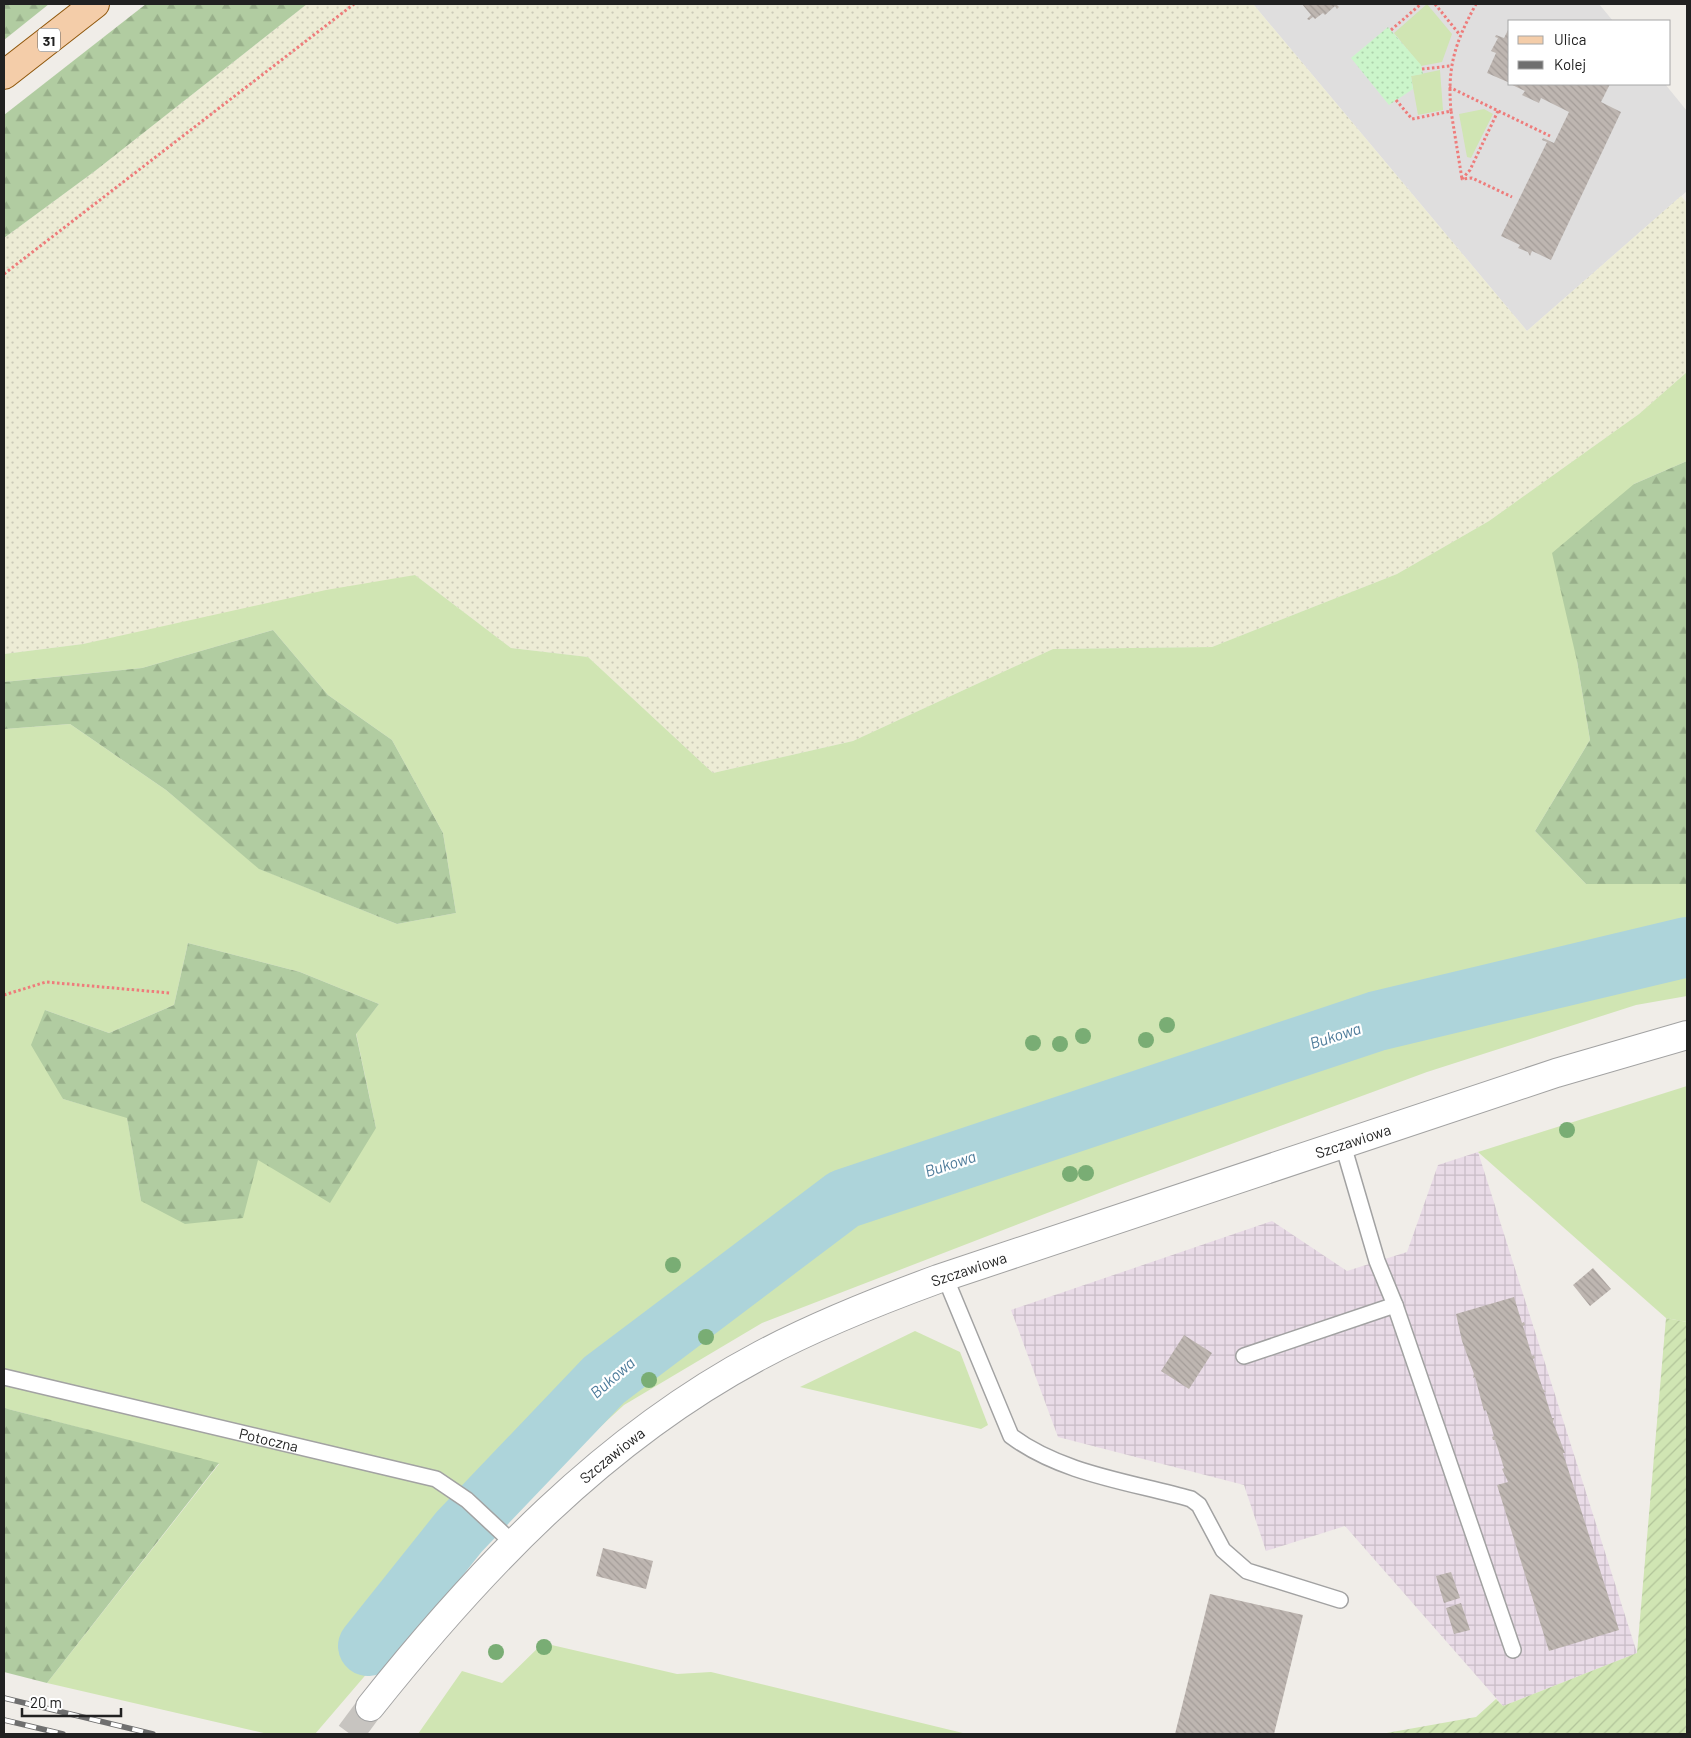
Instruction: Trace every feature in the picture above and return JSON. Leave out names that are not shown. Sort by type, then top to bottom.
[{"type":"main road","name":"31","points":[[4,75],[95,4]]},
{"type":"street","name":"Szczawiowa","points":[[370,1707],[446,1615],[513,1543],[621,1448],[691,1397],[727,1374],[769,1351],[876,1302],[945,1277],[1556,1074],[1687,1035]]},
{"type":"lane","points":[[1343,1145],[1377,1261],[1395,1305],[1513,1650]]},
{"type":"lane","points":[[945,1277],[1011,1436],[1029,1449],[1063,1464],[1191,1499],[1199,1505],[1223,1550],[1247,1571],[1340,1600]]},
{"type":"lane","points":[[1244,1356],[1395,1305]]},
{"type":"lane","name":"Potoczna","points":[[4,1377],[436,1480],[466,1500],[513,1543]]},
{"type":"path","points":[[4,274],[354,4]]},
{"type":"path","points":[[1391,30],[1421,4]]},
{"type":"path","points":[[1434,4],[1460,35]]},
{"type":"path","points":[[1462,179],[1451,111],[1450,66],[1460,35],[1476,4]]},
{"type":"path","points":[[1422,69],[1450,66]]},
{"type":"path","points":[[1449,87],[1550,136]]},
{"type":"path","points":[[1396,100],[1412,119],[1451,111]]},
{"type":"path","points":[[1462,179],[1470,170],[1498,111]]},
{"type":"path","points":[[1462,179],[1472,178],[1512,197]]},
{"type":"path","points":[[4,995],[46,982],[170,993]]},
{"type":"shaded area","points":[[1253,4],[1599,4],[1612,20],[1508,20],[1508,85],[1666,85],[1687,111],[1687,191],[1527,331]]},
{"type":"shaded area","points":[[1478,1152],[1637,1653],[1503,1706],[1345,1526],[1266,1551],[1244,1485],[1058,1437],[1011,1310],[1272,1221],[1347,1271],[1407,1252],[1438,1165]]},
{"type":"green space","points":[[4,4],[49,4],[4,40]]},
{"type":"green space","points":[[146,4],[307,4],[95,171],[4,238],[4,115]]},
{"type":"green space","points":[[307,4],[1253,4],[1527,331],[1681,196],[1687,203],[1687,372],[1639,414],[1489,521],[1397,574],[1212,647],[1053,649],[853,741],[713,773],[588,657],[511,648],[415,575],[83,644],[4,654],[4,238],[95,171]]},
{"type":"green space","points":[[1427,4],[1452,34],[1442,62],[1421,66],[1394,33]]},
{"type":"green space","points":[[1388,27],[1421,65],[1423,74],[1411,76],[1413,89],[1389,105],[1351,58]]},
{"type":"green space","points":[[1440,70],[1443,110],[1418,115],[1411,76]]},
{"type":"green space","points":[[1484,109],[1493,114],[1471,158],[1467,157],[1459,114]]},
{"type":"green space","points":[[1687,372],[1687,461],[1634,484],[1577,661],[1590,740],[1535,831],[1586,884],[1687,884],[1687,996],[1636,1005],[1427,1072],[1120,1185],[762,1323],[624,1405],[476,1541],[454,1572],[315,1734],[268,1734],[47,1683],[219,1464],[4,1408],[4,726],[5,729],[70,724],[166,790],[260,869],[397,924],[456,913],[443,833],[392,740],[328,695],[273,630],[142,668],[4,682],[4,654],[83,644],[326,590],[415,575],[511,648],[588,657],[713,773],[853,741],[1053,649],[1212,647],[1397,574],[1489,521],[1639,414]],"holes":[[[188,943],[300,972],[379,1004],[356,1033],[376,1128],[258,1159],[141,1201],[127,1117],[63,1099],[45,1010],[109,1033],[174,1005]]]},
{"type":"green space","points":[[1687,461],[1687,884],[1586,884],[1535,831],[1590,740],[1577,661],[1552,553],[1634,484]]},
{"type":"green space","points":[[273,630],[328,695],[392,740],[443,833],[456,913],[397,924],[259,869],[166,790],[70,724],[5,729],[4,682],[142,668]]},
{"type":"green space","points":[[188,943],[300,972],[379,1004],[356,1034],[376,1128],[330,1203],[258,1160],[243,1218],[185,1224],[141,1201],[127,1118],[63,1099],[31,1045],[45,1010],[109,1033],[174,1005]]},
{"type":"green space","points":[[1687,1086],[1687,1322],[1666,1318],[1478,1152]]},
{"type":"green space","points":[[1666,1318],[1687,1322],[1687,1734],[1381,1734],[1476,1717],[1496,1699],[1503,1706],[1637,1653]]},
{"type":"green space","points":[[915,1331],[960,1352],[988,1425],[981,1429],[800,1387]]},
{"type":"green space","points":[[4,1408],[219,1463],[47,1683],[4,1672]]},
{"type":"green space","points":[[543,1643],[677,1674],[711,1672],[967,1734],[418,1734],[462,1671],[502,1683]]},
{"type":"building","points":[[1302,4],[1336,4],[1339,7],[1337,9],[1335,6],[1325,15],[1323,13],[1315,19],[1313,17],[1309,20],[1307,19],[1311,15]]},
{"type":"building","points":[[1508,30],[1508,82],[1487,73],[1496,53],[1491,51],[1498,38],[1495,37],[1496,35],[1504,38]]},
{"type":"building","points":[[1512,85],[1610,85],[1601,102],[1621,112],[1551,260],[1532,251],[1530,256],[1528,252],[1518,248],[1520,245],[1501,236],[1547,142],[1542,140],[1543,138],[1554,143],[1569,112],[1541,98],[1539,103],[1522,95],[1525,91]]},
{"type":"building","points":[[1593,1268],[1611,1289],[1590,1306],[1573,1285]]},
{"type":"building","points":[[1514,1297],[1522,1323],[1524,1322],[1525,1325],[1523,1326],[1532,1356],[1534,1355],[1535,1358],[1533,1359],[1543,1389],[1546,1392],[1544,1392],[1552,1418],[1554,1418],[1553,1422],[1565,1453],[1563,1453],[1619,1630],[1549,1651],[1497,1485],[1508,1482],[1502,1469],[1504,1468],[1495,1440],[1492,1437],[1494,1436],[1486,1410],[1484,1411],[1475,1377],[1473,1378],[1474,1374],[1462,1341],[1456,1314]]},
{"type":"building","points":[[1184,1335],[1212,1353],[1189,1389],[1161,1371]]},
{"type":"building","points":[[603,1548],[653,1561],[646,1589],[596,1576]]},
{"type":"building","points":[[1451,1572],[1460,1598],[1444,1603],[1436,1576]]},
{"type":"building","points":[[1210,1594],[1303,1615],[1274,1734],[1175,1734]]},
{"type":"building","points":[[1461,1603],[1470,1630],[1454,1634],[1446,1608]]},
{"type":"waterway","name":"Bukowa","points":[[368,1646],[459,1532],[604,1380],[844,1199],[1377,1021],[1687,947]]},
{"type":"tunnel","points":[[350,1734],[370,1707]]},
{"type":"railway","points":[[4,1698],[153,1734]]},
{"type":"railway","points":[[4,1720],[63,1734]]}]
